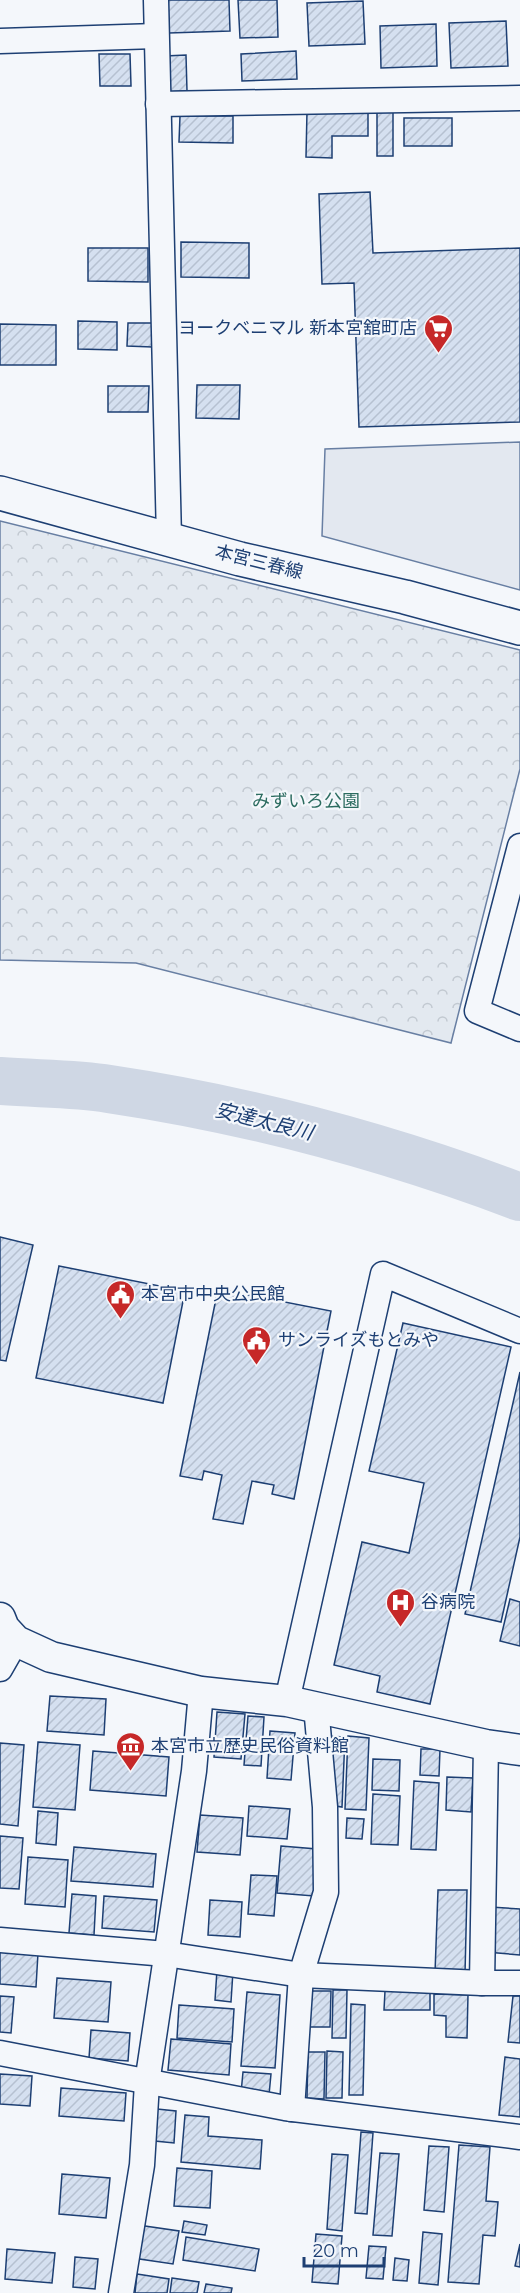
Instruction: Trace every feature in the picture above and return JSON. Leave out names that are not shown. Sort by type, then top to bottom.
[{"type":"main road","name":"本宮三春線","points":[[0,493],[240,559],[405,597],[520,628]]},
{"type":"street","points":[[156,0],[169,539]]},
{"type":"street","points":[[0,41],[156,36]]},
{"type":"street","points":[[158,104],[520,98]]},
{"type":"street","points":[[520,846],[477,1011],[520,1029]]},
{"type":"street","points":[[287,1701],[383,1274],[520,1331]]},
{"type":"street","points":[[0,1669],[8,1630],[51,1657],[201,1692],[316,1706],[486,1745],[520,1750]]},
{"type":"street","points":[[121,2293],[142,2165],[147,2083],[194,1771],[201,1692]]},
{"type":"street","points":[[292,2109],[301,1975],[326,1892],[325,1807],[316,1706]]},
{"type":"street","points":[[482,1983],[486,1745]]},
{"type":"street","points":[[0,1940],[166,1954],[301,1975],[520,1983]]},
{"type":"street","points":[[0,2053],[292,2109],[520,2137]]},
{"type":"green space","name":"みずいろ公園","points":[[0,521],[520,650],[520,769],[451,1043],[136,963],[0,960]]},
{"type":"shaded area","points":[[520,442],[520,590],[322,536],[325,449]]},
{"type":"building","points":[[168,0],[229,0],[230,31],[169,33]]},
{"type":"building","points":[[238,0],[277,0],[278,37],[240,38]]},
{"type":"building","points":[[363,1],[365,44],[309,46],[307,3]]},
{"type":"building","points":[[506,21],[508,66],[451,68],[449,23]]},
{"type":"building","points":[[436,24],[437,66],[381,68],[380,26]]},
{"type":"building","points":[[296,51],[297,79],[242,81],[241,54]]},
{"type":"building","points":[[99,54],[130,54],[131,86],[100,86]]},
{"type":"building","points":[[186,55],[187,91],[167,92],[165,56]]},
{"type":"building","points":[[307,111],[368,111],[368,136],[332,136],[332,158],[306,157]]},
{"type":"building","points":[[377,111],[393,111],[393,156],[377,156]]},
{"type":"building","points":[[180,116],[233,116],[233,143],[179,142]]},
{"type":"building","points":[[404,118],[452,118],[452,146],[404,146]]},
{"type":"building","name":"ヨークベニマル 新本宮舘町店","points":[[370,192],[373,253],[520,248],[520,422],[359,427],[354,283],[322,284],[319,194]]},
{"type":"building","points":[[181,242],[249,243],[249,278],[181,277]]},
{"type":"building","points":[[88,248],[148,248],[148,282],[88,281]]},
{"type":"building","points":[[78,321],[117,322],[117,350],[78,349]]},
{"type":"building","points":[[128,323],[152,323],[152,347],[127,346]]},
{"type":"building","points":[[0,324],[56,325],[56,365],[0,365]]},
{"type":"building","points":[[197,385],[240,385],[239,419],[196,418]]},
{"type":"building","points":[[108,386],[149,386],[148,412],[108,412]]},
{"type":"building","points":[[0,1237],[33,1245],[6,1361],[0,1360]]},
{"type":"building","points":[[59,1266],[185,1291],[163,1403],[36,1378]]},
{"type":"building","points":[[218,1289],[331,1311],[294,1499],[272,1494],[274,1485],[252,1481],[243,1524],[213,1519],[222,1475],[204,1471],[202,1480],[180,1476]]},
{"type":"building","points":[[403,1323],[511,1347],[430,1704],[377,1692],[380,1676],[334,1665],[362,1542],[409,1553],[424,1483],[369,1471]]},
{"type":"building","points":[[520,1372],[520,1537],[501,1622],[465,1614]]},
{"type":"building","points":[[510,1599],[520,1602],[520,1646],[500,1641]]},
{"type":"building","points":[[50,1696],[106,1699],[104,1735],[47,1731]]},
{"type":"building","points":[[217,1712],[245,1714],[241,1759],[214,1757]]},
{"type":"building","points":[[248,1716],[264,1717],[261,1766],[244,1765]]},
{"type":"building","points":[[270,1731],[295,1733],[291,1780],[267,1778]]},
{"type":"building","points":[[324,1736],[345,1737],[342,1807],[330,1805]]},
{"type":"building","points":[[348,1736],[369,1738],[366,1810],[345,1809]]},
{"type":"building","points":[[38,1742],[80,1745],[75,1810],[33,1807]]},
{"type":"building","points":[[0,1743],[24,1745],[18,1826],[0,1824]]},
{"type":"building","points":[[421,1749],[440,1749],[439,1776],[420,1775]]},
{"type":"building","points":[[93,1751],[169,1757],[166,1796],[90,1790]]},
{"type":"building","points":[[373,1759],[400,1760],[399,1791],[372,1790]]},
{"type":"building","points":[[447,1777],[473,1778],[471,1812],[446,1810]]},
{"type":"building","points":[[414,1781],[439,1783],[436,1850],[411,1849]]},
{"type":"building","points":[[373,1794],[400,1796],[398,1845],[371,1844]]},
{"type":"building","points":[[249,1806],[290,1809],[287,1839],[247,1836]]},
{"type":"building","points":[[38,1811],[58,1813],[56,1845],[36,1843]]},
{"type":"building","points":[[200,1815],[243,1818],[240,1855],[197,1852]]},
{"type":"building","points":[[347,1818],[364,1819],[362,1839],[346,1838]]},
{"type":"building","points":[[0,1836],[23,1838],[19,1889],[0,1888]]},
{"type":"building","points":[[281,1846],[317,1849],[314,1896],[277,1893]]},
{"type":"building","points":[[74,1847],[156,1854],[153,1887],[71,1881]]},
{"type":"building","points":[[28,1857],[68,1860],[65,1907],[25,1904]]},
{"type":"building","points":[[251,1875],[277,1876],[274,1916],[248,1914]]},
{"type":"building","points":[[438,1890],[467,1890],[465,1974],[435,1973]]},
{"type":"building","points":[[72,1894],[96,1896],[94,1935],[69,1933]]},
{"type":"building","points":[[104,1896],[157,1900],[154,1932],[102,1928]]},
{"type":"building","points":[[210,1900],[242,1902],[240,1937],[208,1935]]},
{"type":"building","points":[[490,1907],[520,1909],[520,1955],[486,1952]]},
{"type":"building","points":[[0,1950],[38,1953],[36,1987],[0,1984]]},
{"type":"building","points":[[217,1970],[233,1971],[231,2002],[215,2000]]},
{"type":"building","points":[[57,1978],[111,1982],[108,2022],[54,2018]]},
{"type":"building","points":[[333,1990],[347,1990],[346,2038],[332,2038]]},
{"type":"building","points":[[307,1991],[331,1991],[330,2027],[306,2027]]},
{"type":"building","points":[[385,1991],[430,1992],[430,2010],[384,2010]]},
{"type":"building","points":[[247,1992],[280,1995],[275,2068],[241,2066]]},
{"type":"building","points":[[434,1994],[468,1995],[467,2038],[446,2037],[446,2016],[434,2015]]},
{"type":"building","points":[[0,1996],[14,1997],[11,2033],[0,2032]]},
{"type":"building","points":[[513,1996],[520,1996],[520,2043],[508,2042]]},
{"type":"building","points":[[351,2004],[365,2005],[363,2095],[349,2095]]},
{"type":"building","points":[[179,2005],[234,2009],[232,2042],[177,2038]]},
{"type":"building","points":[[91,2030],[130,2033],[128,2061],[89,2058]]},
{"type":"building","points":[[171,2039],[231,2044],[229,2075],[168,2070]]},
{"type":"building","points":[[327,2051],[343,2052],[342,2098],[326,2098]]},
{"type":"building","points":[[308,2052],[325,2052],[324,2099],[307,2098]]},
{"type":"building","points":[[505,2057],[520,2059],[520,2117],[499,2115]]},
{"type":"building","points":[[243,2072],[271,2074],[269,2095],[241,2093]]},
{"type":"building","points":[[0,2074],[32,2076],[30,2106],[0,2104]]},
{"type":"building","points":[[61,2088],[126,2093],[124,2121],[59,2116]]},
{"type":"building","points":[[157,2109],[176,2111],[174,2143],[155,2141]]},
{"type":"building","points":[[185,2115],[209,2117],[208,2136],[262,2140],[260,2169],[181,2162]]},
{"type":"building","points":[[361,2132],[373,2133],[367,2214],[355,2213]]},
{"type":"building","points":[[459,2145],[490,2147],[486,2201],[498,2202],[495,2236],[483,2235],[479,2284],[448,2282]]},
{"type":"building","points":[[429,2146],[449,2147],[444,2212],[424,2210]]},
{"type":"building","points":[[380,2153],[399,2154],[392,2236],[373,2235]]},
{"type":"building","points":[[332,2154],[348,2155],[342,2231],[327,2229]]},
{"type":"building","points":[[177,2168],[212,2171],[210,2208],[174,2206]]},
{"type":"building","points":[[62,2174],[110,2178],[106,2218],[59,2214]]},
{"type":"building","points":[[184,2221],[207,2225],[205,2235],[182,2232]]},
{"type":"building","points":[[138,2225],[179,2231],[173,2264],[133,2258]]},
{"type":"building","points":[[423,2232],[442,2234],[438,2285],[419,2283]]},
{"type":"building","points":[[316,2234],[342,2236],[338,2284],[312,2282]]},
{"type":"building","points":[[186,2237],[259,2249],[255,2271],[183,2260]]},
{"type":"building","points":[[520,2244],[520,2267],[515,2266]]},
{"type":"building","points":[[369,2246],[386,2247],[383,2279],[366,2278]]},
{"type":"building","points":[[7,2249],[55,2253],[52,2283],[5,2279]]},
{"type":"building","points":[[75,2257],[98,2259],[95,2289],[73,2287]]},
{"type":"building","points":[[395,2258],[409,2260],[407,2281],[393,2280]]},
{"type":"building","points":[[137,2274],[169,2279],[167,2293],[135,2293]]},
{"type":"building","points":[[172,2278],[199,2282],[197,2293],[170,2293]]},
{"type":"building","points":[[206,2284],[232,2288],[231,2293],[204,2293]]},
{"type":"waterway","name":"安達太良川","points":[[0,1081],[96,1087],[266,1119],[369,1146],[520,1197]]},
{"type":"place","name":"ヨークベニマル 新本宮舘町店","points":[[438,354]]},
{"type":"place","name":"本宮市中央公民館","points":[[120,1320]]},
{"type":"place","name":"サンライズもとみや","points":[[257,1366]]},
{"type":"place","name":"谷病院","points":[[400,1628]]},
{"type":"place","name":"本宮市立歴史民俗資料館","points":[[130,1772]]}]
